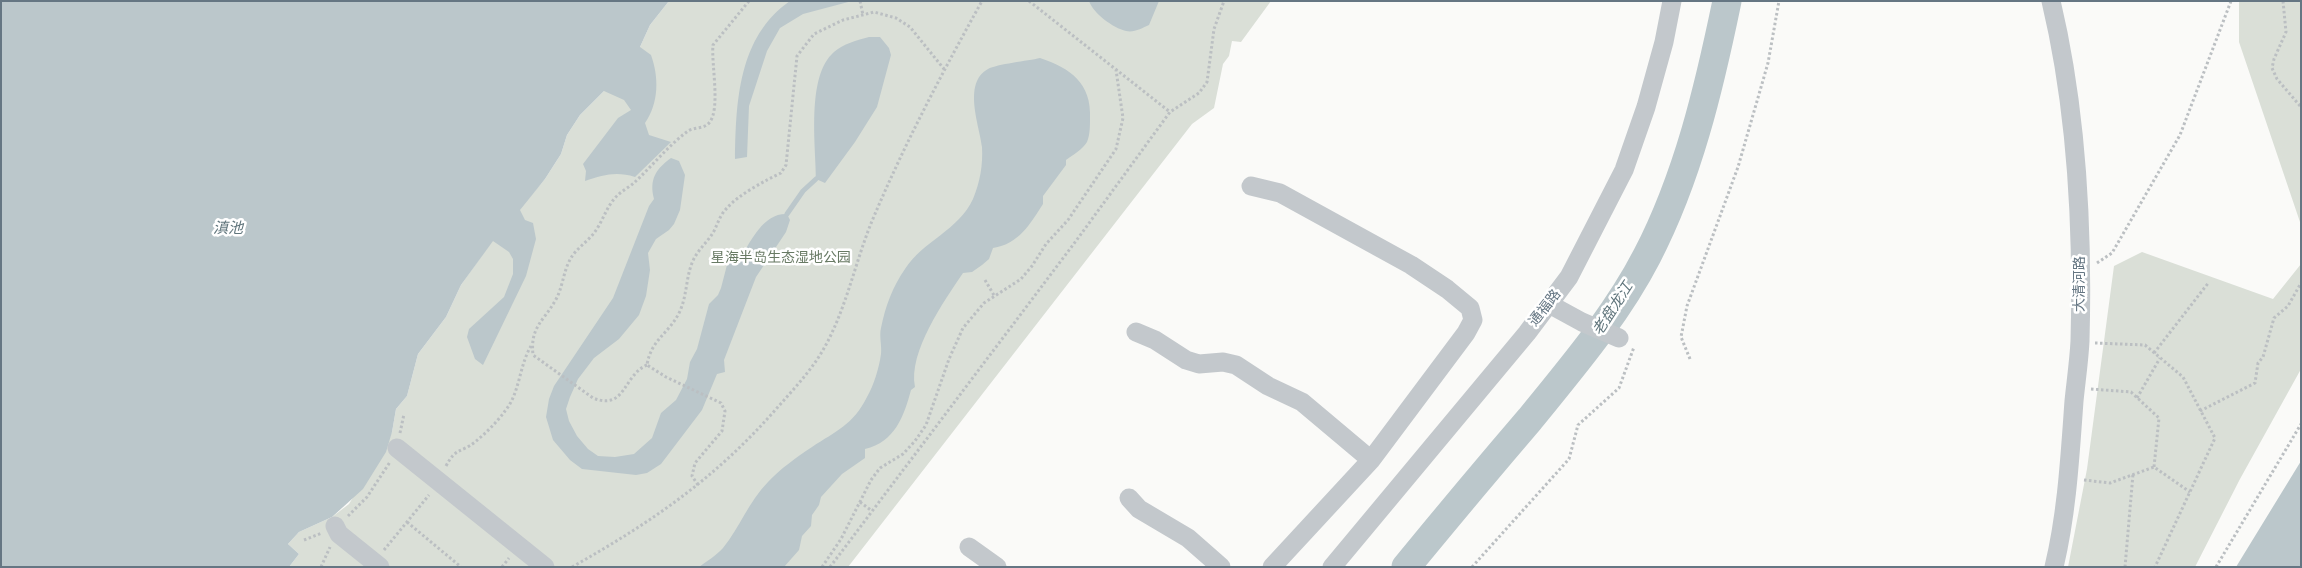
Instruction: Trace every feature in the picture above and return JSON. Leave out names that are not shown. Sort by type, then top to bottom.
[{"type":"street","name":"通福路","points":[[1332,567],[1570,277],[1624,170],[1646,107],[1672,1]]},
{"type":"street","name":"大清河路","points":[[2051,1],[2059,36],[2073,135],[2080,274],[2080,342],[2068,479],[2054,567]]},
{"type":"street","points":[[1251,186],[1280,193],[1411,265],[1447,289],[1470,308],[1473,320],[1466,333],[1371,460],[1272,567]]},
{"type":"street","points":[[1549,304],[1582,322],[1628,340]]},
{"type":"street","points":[[1136,332],[1155,340],[1186,360],[1199,364],[1223,362],[1236,365],[1268,386],[1302,402],[1371,460]]},
{"type":"street","points":[[396,448],[545,567]]},
{"type":"street","points":[[1128,498],[1146,514],[1188,538],[1221,567]]},
{"type":"street","points":[[335,526],[339,534],[377,564]]},
{"type":"street","points":[[969,547],[997,567]]},
{"type":"path","points":[[377,564],[407,522],[440,482],[447,464],[456,451],[474,443],[504,414],[512,403],[526,355],[532,346],[538,323],[556,301],[570,258],[594,234],[615,198],[634,183],[680,137],[691,129],[705,127],[710,123],[713,116],[715,83],[713,45],[749,1]]},
{"type":"path","points":[[572,567],[653,519],[719,468],[755,433],[802,379],[820,354],[838,315],[873,220],[944,69],[982,1]]},
{"type":"path","points":[[1030,1],[1170,112]]},
{"type":"path","points":[[830,567],[922,447],[1170,112],[1199,93],[1207,82],[1214,29],[1224,1]]},
{"type":"path","points":[[1690,359],[1682,337],[1687,306],[1738,168],[1768,63],[1779,1]]},
{"type":"path","points":[[2080,274],[2112,253],[2180,135],[2231,1]]},
{"type":"path","points":[[2283,1],[2286,32],[2272,68],[2277,79],[2301,107]]},
{"type":"path","points":[[860,2],[863,14]]},
{"type":"path","points":[[532,346],[533,355],[548,367],[593,398],[604,402],[612,401],[620,394],[636,372],[647,365],[651,349],[658,337],[674,323],[680,310],[692,263],[727,207],[781,172],[786,165],[797,56],[814,34],[843,20],[874,12],[896,18],[910,27],[944,69]]},
{"type":"path","points":[[822,567],[841,539],[871,480],[880,468],[902,454],[915,441],[926,425],[963,328],[973,314],[1020,279],[1032,266],[1046,244],[1079,205],[1116,149],[1123,118],[1116,70]]},
{"type":"path","points":[[986,280],[995,297]]},
{"type":"path","points":[[2154,353],[2209,282]]},
{"type":"path","points":[[2200,411],[2255,383],[2258,363],[2263,358],[2274,318],[2288,306],[2301,283]]},
{"type":"path","points":[[1472,567],[1569,458],[1578,425],[1619,388],[1628,340]]},
{"type":"path","points":[[2080,342],[2145,345],[2183,377],[2215,438],[2156,567]]},
{"type":"path","points":[[2137,398],[2160,358]]},
{"type":"path","points":[[647,365],[666,377],[720,403],[725,411],[722,431],[695,463],[692,476],[698,485]]},
{"type":"path","points":[[2076,388],[2131,392],[2159,418],[2154,467]]},
{"type":"path","points":[[304,540],[335,526],[367,497],[380,480],[396,448],[404,414]]},
{"type":"path","points":[[2216,567],[2301,424]]},
{"type":"path","points":[[915,441],[922,447]]},
{"type":"path","points":[[2154,467],[2190,492]]},
{"type":"path","points":[[2068,479],[2110,483],[2154,467]]},
{"type":"path","points":[[2125,567],[2133,474]]},
{"type":"path","points":[[860,502],[872,511]]},
{"type":"path","points":[[407,522],[461,567]]},
{"type":"green space","name":"星海半岛生态湿地公园","points":[[669,1],[1271,1],[1241,42],[1232,41],[1229,56],[1223,64],[1214,108],[1192,124],[848,567],[289,567],[299,554],[288,544],[299,532],[332,517],[349,504],[392,432],[396,409],[407,396],[418,354],[446,317],[461,285],[492,241],[545,179],[561,154],[567,135],[580,115],[604,91],[640,47],[650,25]]},
{"type":"green space","points":[[2239,1],[2301,1],[2301,225],[2239,42]]},
{"type":"green space","points":[[2142,252],[2273,299],[2301,264],[2301,369],[2240,479],[2195,567],[2068,567],[2087,469],[2114,266]]},
{"type":"water","name":"滇池","points":[[1,1],[669,1],[650,25],[640,47],[651,55],[656,81],[653,107],[645,123],[649,135],[671,142],[635,177],[610,174],[585,181],[586,171],[583,164],[618,118],[631,110],[624,100],[604,91],[580,115],[567,135],[561,154],[545,179],[520,210],[525,220],[533,223],[536,239],[526,276],[483,365],[475,359],[467,337],[469,329],[504,297],[513,274],[513,259],[509,252],[493,241],[461,285],[446,317],[418,354],[407,396],[396,409],[386,452],[363,489],[332,517],[299,532],[288,544],[299,554],[289,567],[1,567]]},
{"type":"water","points":[[790,1],[852,1],[803,14],[780,28],[767,51],[749,106],[747,157],[735,159],[739,93],[743,72],[750,52],[760,33],[773,16]]},
{"type":"water","points":[[1089,1],[1159,1],[1149,25],[1138,30],[1129,31],[1115,27],[1104,19],[1091,6]]},
{"type":"water","points":[[869,37],[880,37],[889,48],[891,55],[877,107],[855,142],[825,183],[816,179],[814,112],[819,77],[825,63],[834,52],[855,41]]},
{"type":"water","points":[[1040,58],[1070,72],[1083,87],[1090,106],[1090,130],[1087,142],[1066,160],[1066,165],[1043,196],[1043,204],[1023,232],[1010,242],[993,248],[989,259],[972,272],[963,273],[955,285],[929,327],[922,343],[914,373],[915,387],[911,390],[897,427],[884,440],[875,446],[865,449],[865,458],[842,474],[821,497],[819,505],[812,515],[811,526],[802,536],[799,550],[784,567],[699,567],[723,548],[735,532],[755,497],[773,477],[795,459],[850,421],[862,407],[878,371],[881,354],[880,334],[887,305],[897,282],[913,259],[959,219],[973,199],[981,173],[982,160],[982,147],[974,106],[976,84],[980,76],[992,67]]},
{"type":"water","points":[[671,158],[679,161],[685,175],[680,210],[674,224],[656,239],[648,253],[650,270],[646,296],[639,315],[619,339],[594,358],[578,379],[566,409],[569,421],[577,436],[588,449],[598,456],[615,457],[634,454],[652,438],[661,413],[676,400],[687,379],[690,362],[697,349],[709,304],[718,295],[727,265],[740,255],[741,257],[754,235],[765,222],[779,215],[787,214],[790,220],[786,232],[756,277],[724,360],[725,372],[717,374],[702,410],[661,464],[647,473],[636,475],[582,469],[570,460],[553,440],[546,417],[549,399],[554,386],[613,298],[649,206],[654,199],[652,186],[655,175],[661,166]]},
{"type":"water","points":[[2301,461],[2301,567],[2236,567]]},
{"type":"waterway","name":"老盘龙江","points":[[1406,567],[1577,360],[1622,299],[1635,278],[1661,226],[1686,164],[1705,99],[1727,1]]},
{"type":"waterway","points":[[787,214],[803,191],[816,179]]}]
